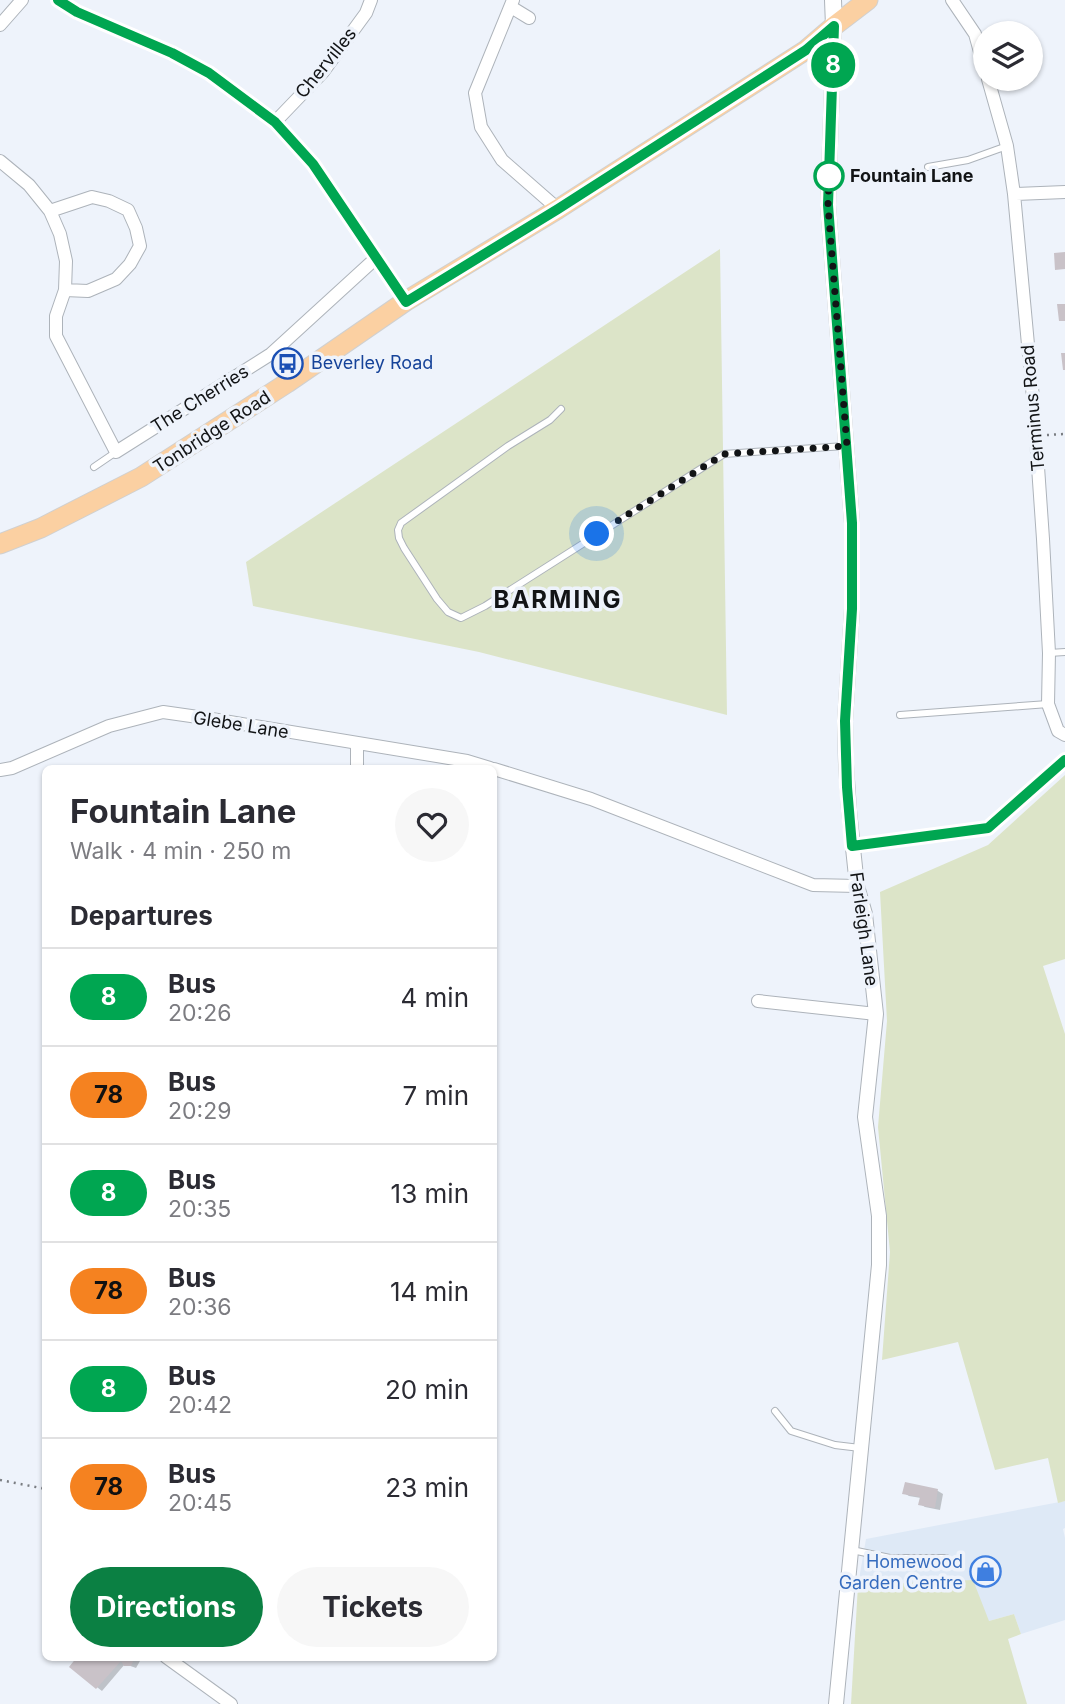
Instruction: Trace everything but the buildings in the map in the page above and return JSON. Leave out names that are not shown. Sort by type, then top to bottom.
[{"type":"main road","points":[[833,0],[834,26]]},
{"type":"main road","name":"Tonbridge Road","points":[[0,544],[41,528],[141,477],[406,302],[558,209],[806,50],[868,0]]},
{"type":"street","points":[[0,25],[22,0]]},
{"type":"street","points":[[58,0],[77,12],[172,53],[209,73],[275,122],[313,164],[406,302]]},
{"type":"street","name":"Chervilles","points":[[275,122],[323,72],[366,13],[371,0]]},
{"type":"street","points":[[952,0],[973,31]]},
{"type":"street","points":[[529,18],[512,4],[475,93],[481,127],[502,160],[558,209]]},
{"type":"street","name":"Farleigh Lane","points":[[834,26],[828,205],[852,523],[852,609],[845,721],[847,787],[857,887],[864,914],[876,1014],[865,1117],[878,1216],[879,1265],[836,1704]]},
{"type":"street","name":"Terminus Road","points":[[991,91],[1007,146],[1014,194],[1043,538],[1049,653],[1048,704],[1058,731],[1065,735]]},
{"type":"street","points":[[0,162],[29,185],[50,211],[60,234],[66,261],[65,289],[55,316],[56,336],[116,452]]},
{"type":"street","points":[[1014,194],[1065,192]]},
{"type":"street","points":[[50,211],[92,197],[109,201],[128,209],[140,246],[130,264],[116,279],[88,291],[65,289]]},
{"type":"street","name":"The Cherries","points":[[116,452],[271,354],[376,258]]},
{"type":"street","name":"Glebe Lane","points":[[0,770],[12,768],[109,726],[163,712],[480,765]]},
{"type":"street","points":[[357,744],[357,765]]},
{"type":"street","points":[[852,846],[988,828],[1065,760]]},
{"type":"street","name":"Glebe Lane","points":[[497,771],[591,799],[813,885],[857,887]]},
{"type":"street","points":[[758,1002],[876,1014]]},
{"type":"street","points":[[172,1661],[231,1704]]},
{"type":"lane","points":[[928,167],[968,160],[1007,146]]},
{"type":"lane","points":[[561,409],[550,420],[508,446],[401,523],[398,530],[404,548],[437,599],[454,616],[461,618],[485,606],[724,454],[847,446]]},
{"type":"lane","points":[[94,467],[116,452]]},
{"type":"lane","points":[[1049,653],[1065,652]]},
{"type":"lane","points":[[900,715],[1048,704]]},
{"type":"lane","points":[[775,1411],[791,1431],[835,1445],[860,1448]]},
{"type":"lane","points":[[850,1550],[890,1558],[946,1558]]},
{"type":"path","points":[[0,1480],[42,1488]]},
{"type":"shaded area","points":[[1065,1501],[1065,1620],[1021,1634],[1014,1614],[989,1621],[858,1585],[866,1539]]},
{"type":"green space","points":[[720,249],[727,715],[479,652],[253,606],[246,562]]},
{"type":"green space","points":[[1065,775],[1065,959],[1043,966],[1065,1034],[1065,1501],[1058,1503],[1048,1458],[995,1470],[958,1342],[882,1360],[890,1252],[878,1127],[887,1021],[880,892],[988,845]]},
{"type":"green space","points":[[973,1580],[989,1621],[1014,1614],[1021,1634],[1008,1639],[1027,1704],[851,1704],[858,1585]]},
{"type":"bus line","name":"8","points":[[58,0],[77,12],[172,53],[209,73],[275,122],[313,164],[406,302],[558,209],[806,50],[834,26],[828,205],[852,523],[852,609],[845,721],[852,846],[988,828],[1065,760]]},
{"type":"place","name":"Fountain Lane","points":[[829,176]]},
{"type":"place","name":"Beverley Road","points":[[288,363]]},
{"type":"place","name":"Homewood Garden Centre","points":[[986,1572]]},
{"type":"district","name":"BARMING","points":[[558,600]]},
{"type":"route","points":[[597,534],[724,454],[847,446],[828,205],[829,176]]}]
